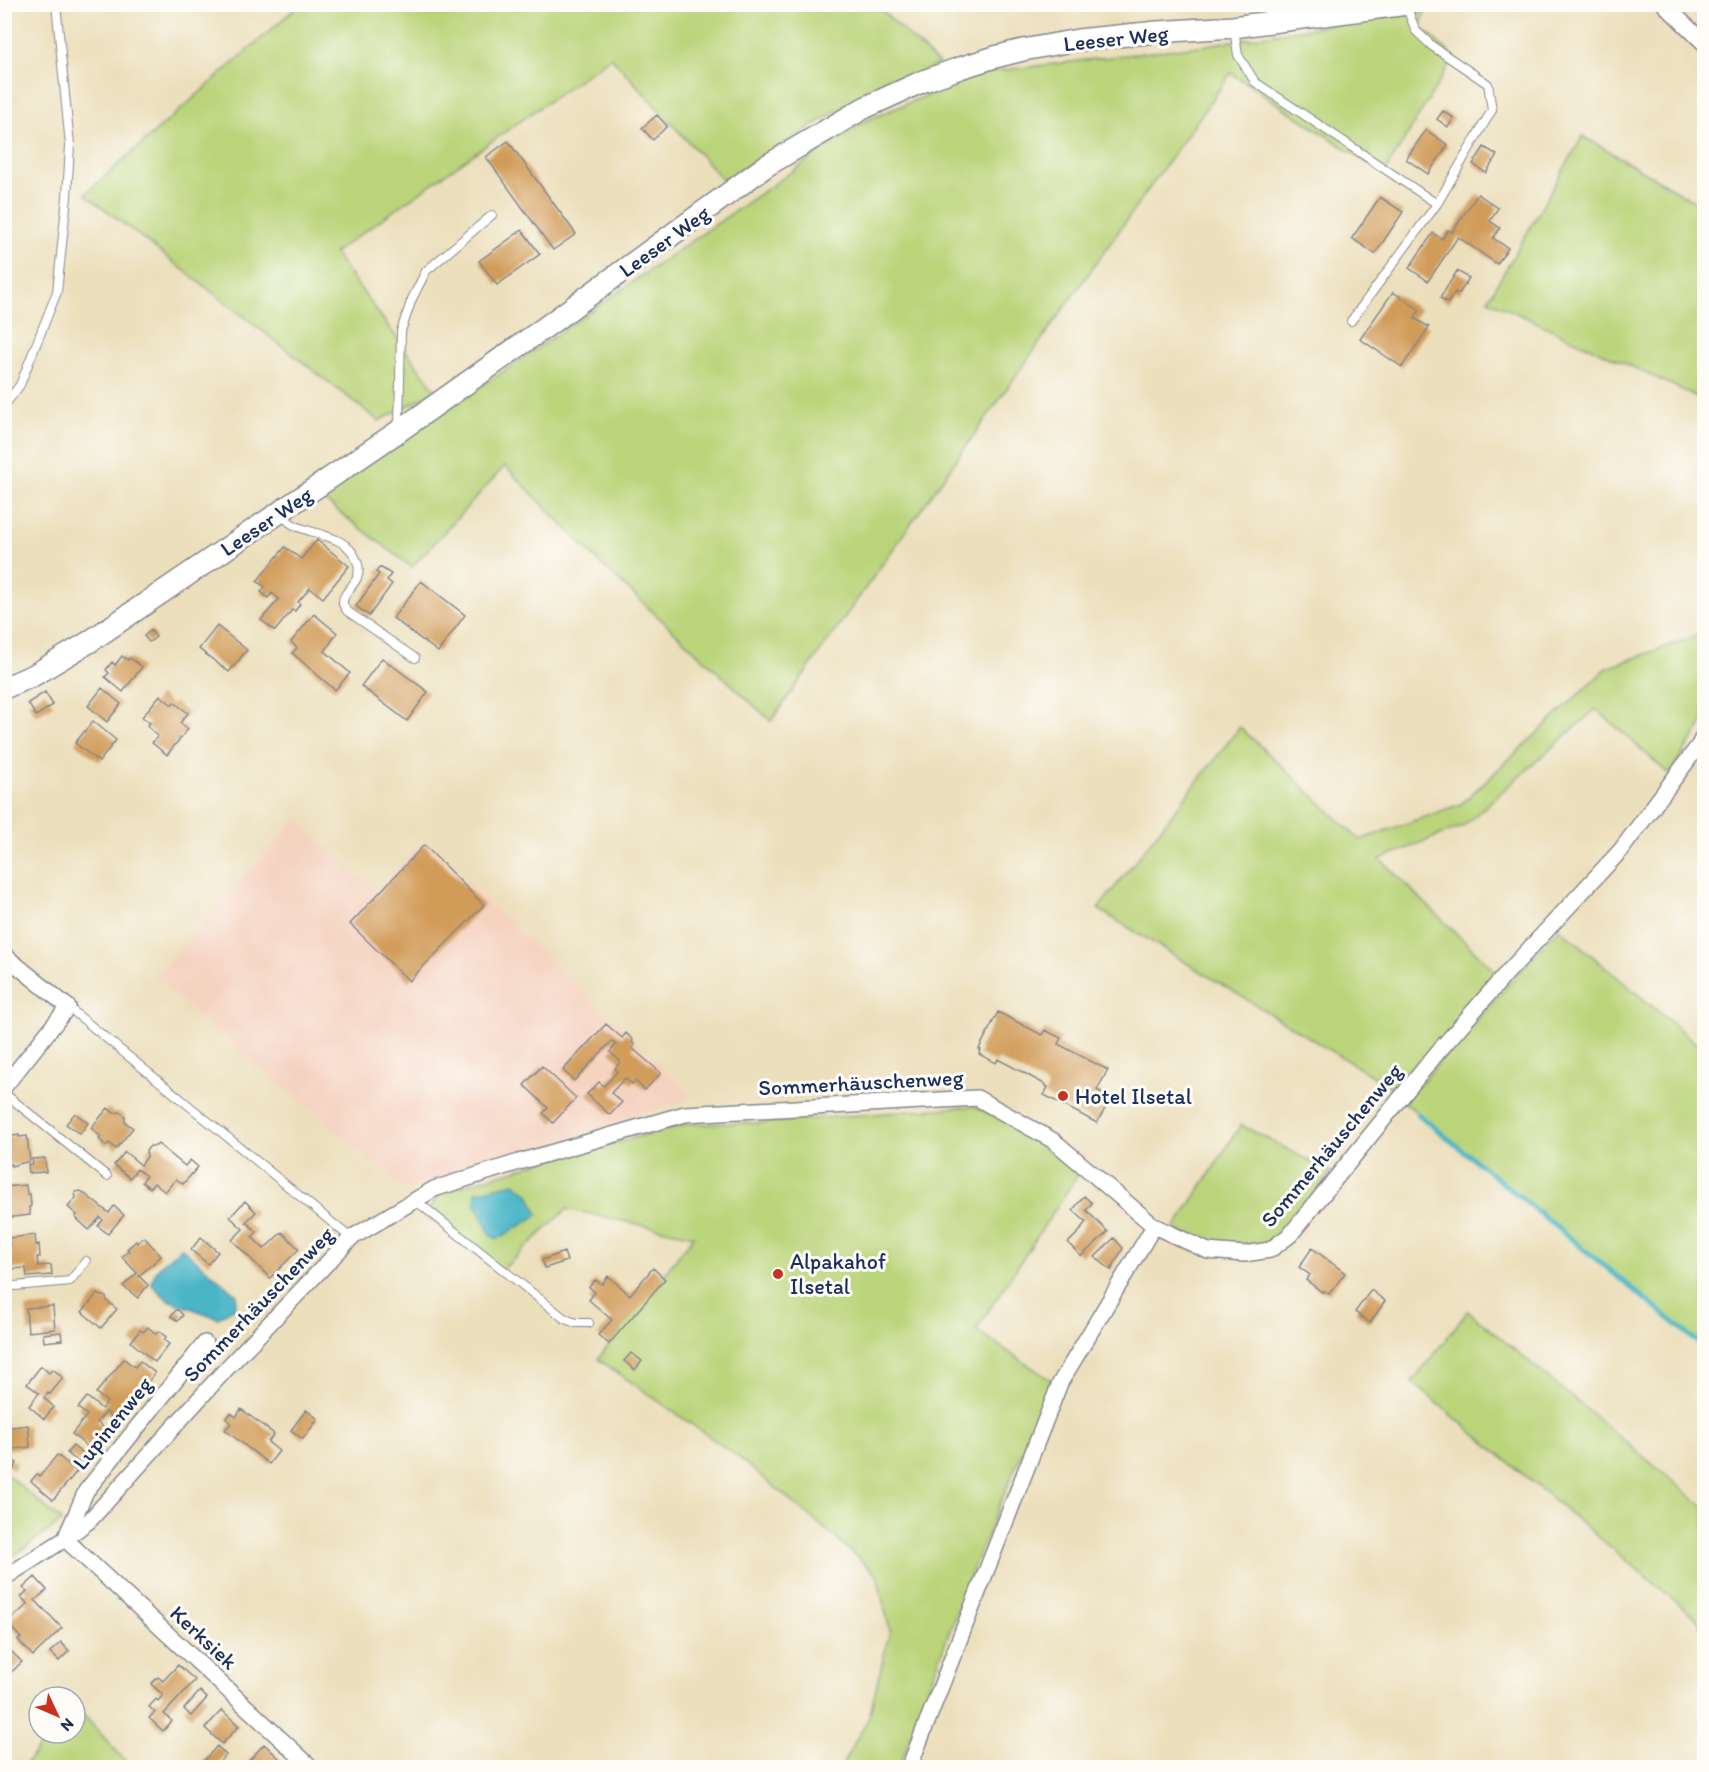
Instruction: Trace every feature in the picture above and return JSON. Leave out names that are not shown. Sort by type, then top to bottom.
[{"type":"street","points":[[1664,4],[1704,43]]},
{"type":"street","name":"Leeser Weg","points":[[4,688],[34,675],[89,642],[399,431],[766,166],[864,108],[950,71],[1023,50],[1078,40],[1233,27],[1406,5]]},
{"type":"street","name":"Sommerhäuschenweg","points":[[4,1578],[90,1520],[227,1368],[351,1238],[434,1189],[686,1114],[977,1098],[1054,1142],[1154,1226],[1208,1251],[1244,1254],[1270,1250],[1290,1236],[1437,1053],[1506,974],[1621,850],[1704,735]]},
{"type":"street","points":[[4,955],[68,1007],[4,1087]]},
{"type":"street","points":[[909,1767],[1060,1383],[1154,1226]]},
{"type":"street","name":"Lupinenweg","points":[[65,1539],[86,1491],[205,1343]]},
{"type":"street","name":"Kerksiek","points":[[65,1539],[312,1767]]},
{"type":"lane","points":[[4,406],[20,385],[57,292],[70,145],[56,4]]},
{"type":"lane","points":[[1352,321],[1437,204],[1492,110],[1488,84],[1424,39],[1416,31],[1406,5]]},
{"type":"lane","points":[[1233,27],[1238,55],[1255,82],[1437,204]]},
{"type":"lane","points":[[399,431],[401,332],[412,299],[426,271],[492,215]]},
{"type":"lane","points":[[279,512],[288,522],[324,534],[340,541],[350,549],[357,560],[359,571],[355,583],[345,595],[343,603],[347,612],[415,658]]},
{"type":"lane","points":[[68,1007],[351,1238]]},
{"type":"lane","points":[[4,1093],[107,1176]]},
{"type":"lane","points":[[415,1200],[565,1318],[576,1323],[589,1323]]},
{"type":"lane","points":[[4,1287],[70,1281],[86,1261]]},
{"type":"shaded area","points":[[296,819],[377,892],[423,841],[695,1098],[406,1190],[154,978]]},
{"type":"green space","points":[[299,5],[876,5],[939,64],[859,98],[723,180],[611,57],[334,253],[436,391],[379,421],[85,194]]},
{"type":"green space","points":[[1425,10],[1421,27],[1454,57],[1384,174],[1231,73],[771,721],[603,566],[505,466],[412,567],[318,496],[520,360],[865,121],[981,73],[1207,45]]},
{"type":"green space","points":[[1583,136],[1704,207],[1704,400],[1488,300]]},
{"type":"green space","points":[[1704,633],[1704,722],[1669,774],[1596,709],[1463,826],[1380,859],[1497,973],[1400,1093],[1098,909],[1240,727],[1360,840],[1461,804],[1607,668]]},
{"type":"green space","points":[[1559,928],[1704,1050],[1704,1349],[1404,1102]]},
{"type":"green space","points":[[974,1106],[1015,1126],[1079,1173],[976,1330],[1052,1381],[975,1563],[899,1767],[841,1767],[869,1717],[890,1631],[877,1575],[737,1456],[598,1359],[694,1236],[567,1209],[501,1271],[425,1215],[441,1192],[541,1162],[688,1124],[761,1123]]},
{"type":"green space","points":[[1241,1125],[1331,1172],[1285,1233],[1263,1245],[1242,1247],[1212,1245],[1174,1229]]},
{"type":"green space","points":[[1468,1311],[1704,1507],[1704,1633],[1697,1619],[1412,1382]]},
{"type":"green space","points":[[5,1473],[62,1521],[4,1562]]},
{"type":"green space","points":[[87,1719],[131,1767],[23,1767],[41,1745],[87,1745]]},
{"type":"water","points":[[514,1183],[529,1194],[538,1215],[498,1239],[491,1236],[475,1202],[476,1192]]},
{"type":"water","points":[[182,1248],[237,1295],[235,1308],[218,1318],[168,1300],[152,1285],[158,1268]]},
{"type":"building","points":[[1443,111],[1454,118],[1448,127],[1437,119]]},
{"type":"building","points":[[657,115],[667,126],[653,140],[642,128]]},
{"type":"building","points":[[1426,130],[1448,145],[1428,174],[1406,159]]},
{"type":"building","points":[[508,141],[576,234],[553,250],[486,157]]},
{"type":"building","points":[[1484,147],[1497,155],[1486,173],[1473,164]]},
{"type":"building","points":[[1478,194],[1498,208],[1490,221],[1500,228],[1493,238],[1508,248],[1497,264],[1458,237],[1428,281],[1409,268],[1433,233],[1442,239],[1448,230],[1452,232]]},
{"type":"building","points":[[1380,197],[1403,212],[1375,254],[1352,238]]},
{"type":"building","points":[[522,230],[540,254],[497,285],[479,261]]},
{"type":"building","points":[[1457,271],[1469,278],[1459,294],[1455,292],[1448,303],[1440,298]]},
{"type":"building","points":[[1393,292],[1420,310],[1414,318],[1429,327],[1402,367],[1360,339]]},
{"type":"building","points":[[317,540],[349,566],[323,598],[310,588],[298,602],[300,604],[295,611],[292,610],[275,631],[261,620],[279,599],[272,593],[268,598],[261,592],[265,587],[257,581],[285,547],[301,559]]},
{"type":"building","points":[[380,567],[391,574],[387,580],[392,584],[369,616],[356,606],[379,574],[376,572]]},
{"type":"building","points":[[421,581],[465,615],[438,652],[393,618]]},
{"type":"building","points":[[314,614],[337,633],[325,651],[350,673],[335,690],[292,653],[297,648],[291,642]]},
{"type":"building","points":[[217,626],[247,650],[229,672],[199,649]]},
{"type":"building","points":[[151,630],[156,637],[149,642],[144,636]]},
{"type":"building","points":[[122,656],[128,660],[130,658],[142,667],[123,692],[105,677],[109,673],[106,670],[112,662],[115,665]]},
{"type":"building","points":[[382,658],[428,692],[407,721],[361,686]]},
{"type":"building","points":[[102,688],[121,704],[107,722],[88,706]]},
{"type":"building","points":[[45,692],[53,705],[36,716],[28,703]]},
{"type":"building","points":[[160,695],[172,705],[174,702],[188,713],[180,723],[188,729],[167,755],[152,743],[158,736],[147,726],[150,723],[142,717]]},
{"type":"building","points":[[93,721],[116,740],[99,762],[75,743]]},
{"type":"building","points":[[424,845],[484,905],[409,981],[350,924]]},
{"type":"building","points":[[998,1012],[1042,1035],[1045,1030],[1061,1038],[1058,1044],[1108,1070],[1097,1090],[1111,1098],[1097,1123],[1044,1095],[1048,1087],[1046,1085],[998,1059],[996,1063],[979,1054],[981,1050],[979,1049]]},
{"type":"building","points":[[606,1024],[622,1038],[626,1033],[635,1045],[632,1048],[661,1073],[645,1090],[635,1081],[632,1084],[625,1078],[611,1093],[622,1102],[610,1115],[587,1094],[599,1082],[604,1086],[617,1072],[615,1069],[620,1061],[610,1052],[616,1045],[612,1041],[574,1081],[563,1070]]},
{"type":"building","points":[[542,1066],[576,1098],[553,1123],[543,1113],[548,1108],[524,1085]]},
{"type":"building","points":[[108,1108],[114,1113],[120,1112],[125,1116],[125,1122],[133,1128],[116,1149],[109,1143],[106,1146],[99,1139],[101,1137],[91,1128]]},
{"type":"building","points":[[75,1113],[88,1123],[80,1134],[66,1124]]},
{"type":"building","points":[[19,1135],[19,1137],[27,1136],[30,1161],[11,1166],[11,1164],[4,1164],[4,1139]]},
{"type":"building","points":[[158,1144],[185,1166],[190,1160],[198,1167],[183,1184],[176,1179],[165,1192],[154,1183],[150,1188],[142,1182],[146,1176],[137,1169],[130,1178],[114,1165],[125,1152],[141,1165],[147,1157],[146,1151],[150,1146]]},
{"type":"building","points":[[45,1158],[46,1172],[29,1173],[28,1164],[33,1164],[32,1159]]},
{"type":"building","points":[[26,1185],[27,1194],[30,1194],[30,1215],[4,1218],[4,1187]]},
{"type":"building","points":[[81,1191],[109,1213],[114,1206],[124,1215],[108,1234],[98,1226],[103,1220],[100,1217],[89,1230],[68,1207],[76,1198],[75,1192]]},
{"type":"building","points":[[1084,1196],[1092,1203],[1086,1210],[1108,1232],[1081,1256],[1068,1243],[1086,1222],[1073,1210]]},
{"type":"building","points":[[245,1201],[256,1212],[246,1222],[257,1232],[252,1237],[264,1249],[282,1232],[299,1249],[270,1278],[232,1240],[243,1229],[230,1217]]},
{"type":"building","points":[[35,1235],[36,1245],[39,1244],[38,1266],[51,1265],[52,1275],[27,1277],[26,1268],[12,1269],[7,1249],[10,1249],[9,1238]]},
{"type":"building","points":[[144,1237],[161,1256],[139,1276],[148,1285],[138,1298],[123,1286],[137,1273],[122,1257],[129,1251],[127,1249]]},
{"type":"building","points":[[201,1237],[218,1252],[208,1264],[191,1250]]},
{"type":"building","points":[[1114,1238],[1123,1248],[1111,1270],[1095,1257]]},
{"type":"building","points":[[1312,1248],[1345,1273],[1329,1294],[1323,1290],[1322,1292],[1306,1280],[1310,1275],[1299,1267]]},
{"type":"building","points":[[564,1252],[567,1261],[545,1268],[542,1260]]},
{"type":"building","points":[[653,1268],[665,1279],[609,1344],[598,1335],[612,1320],[589,1300],[595,1292],[589,1287],[595,1280],[602,1284],[608,1276],[630,1295]]},
{"type":"building","points":[[1371,1290],[1385,1301],[1370,1323],[1355,1312]]},
{"type":"building","points":[[97,1294],[106,1297],[107,1301],[117,1309],[101,1328],[82,1312]]},
{"type":"building","points":[[53,1306],[55,1329],[28,1332],[26,1308]]},
{"type":"building","points":[[177,1309],[183,1315],[178,1321],[171,1316]]},
{"type":"building","points":[[148,1327],[156,1334],[159,1331],[166,1337],[164,1340],[169,1344],[155,1362],[131,1342],[140,1330],[143,1332]]},
{"type":"building","points":[[61,1332],[62,1340],[44,1342],[43,1334]]},
{"type":"building","points":[[631,1353],[642,1361],[635,1370],[624,1361]]},
{"type":"building","points":[[124,1359],[135,1367],[140,1361],[155,1373],[116,1420],[106,1412],[97,1422],[109,1432],[93,1451],[72,1434],[87,1415],[78,1408],[87,1397],[102,1409],[107,1402],[96,1393]]},
{"type":"building","points":[[41,1366],[49,1373],[53,1369],[63,1378],[44,1398],[54,1407],[44,1419],[29,1406],[39,1393],[27,1384]]},
{"type":"building","points":[[241,1409],[274,1434],[268,1442],[279,1451],[269,1464],[225,1430],[231,1423],[226,1419],[231,1413],[236,1417]]},
{"type":"building","points":[[306,1410],[318,1419],[303,1439],[291,1430]]},
{"type":"building","points":[[28,1425],[30,1447],[5,1450],[4,1428]]},
{"type":"building","points":[[73,1446],[88,1458],[82,1465],[67,1453]]},
{"type":"building","points":[[57,1455],[77,1471],[53,1500],[31,1481],[37,1474],[40,1476]]},
{"type":"building","points":[[8,1457],[17,1463],[13,1470],[4,1463]]},
{"type":"building","points":[[35,1577],[47,1590],[35,1600],[62,1628],[33,1656],[18,1640],[21,1638],[7,1623],[28,1604],[21,1597],[27,1591],[23,1588]]},
{"type":"building","points":[[61,1642],[69,1651],[59,1661],[50,1652]]},
{"type":"building","points":[[4,1644],[22,1662],[4,1679]]},
{"type":"building","points":[[178,1665],[195,1680],[164,1714],[172,1721],[163,1731],[149,1718],[155,1712],[149,1707],[163,1695],[151,1684],[158,1677],[163,1681]]},
{"type":"building","points":[[200,1691],[207,1698],[191,1716],[184,1709]]},
{"type":"building","points":[[222,1710],[239,1726],[222,1744],[205,1728]]},
{"type":"building","points":[[264,1744],[280,1759],[273,1768],[252,1768],[247,1763]]},
{"type":"building","points":[[217,1746],[226,1755],[214,1768],[206,1768],[201,1764]]},
{"type":"waterway","points":[[1418,1114],[1704,1347]]},
{"type":"place","name":"Hotel Ilsetal","points":[[1063,1096]]},
{"type":"place","name":"Alpakahof Ilsetal","points":[[778,1274]]}]
